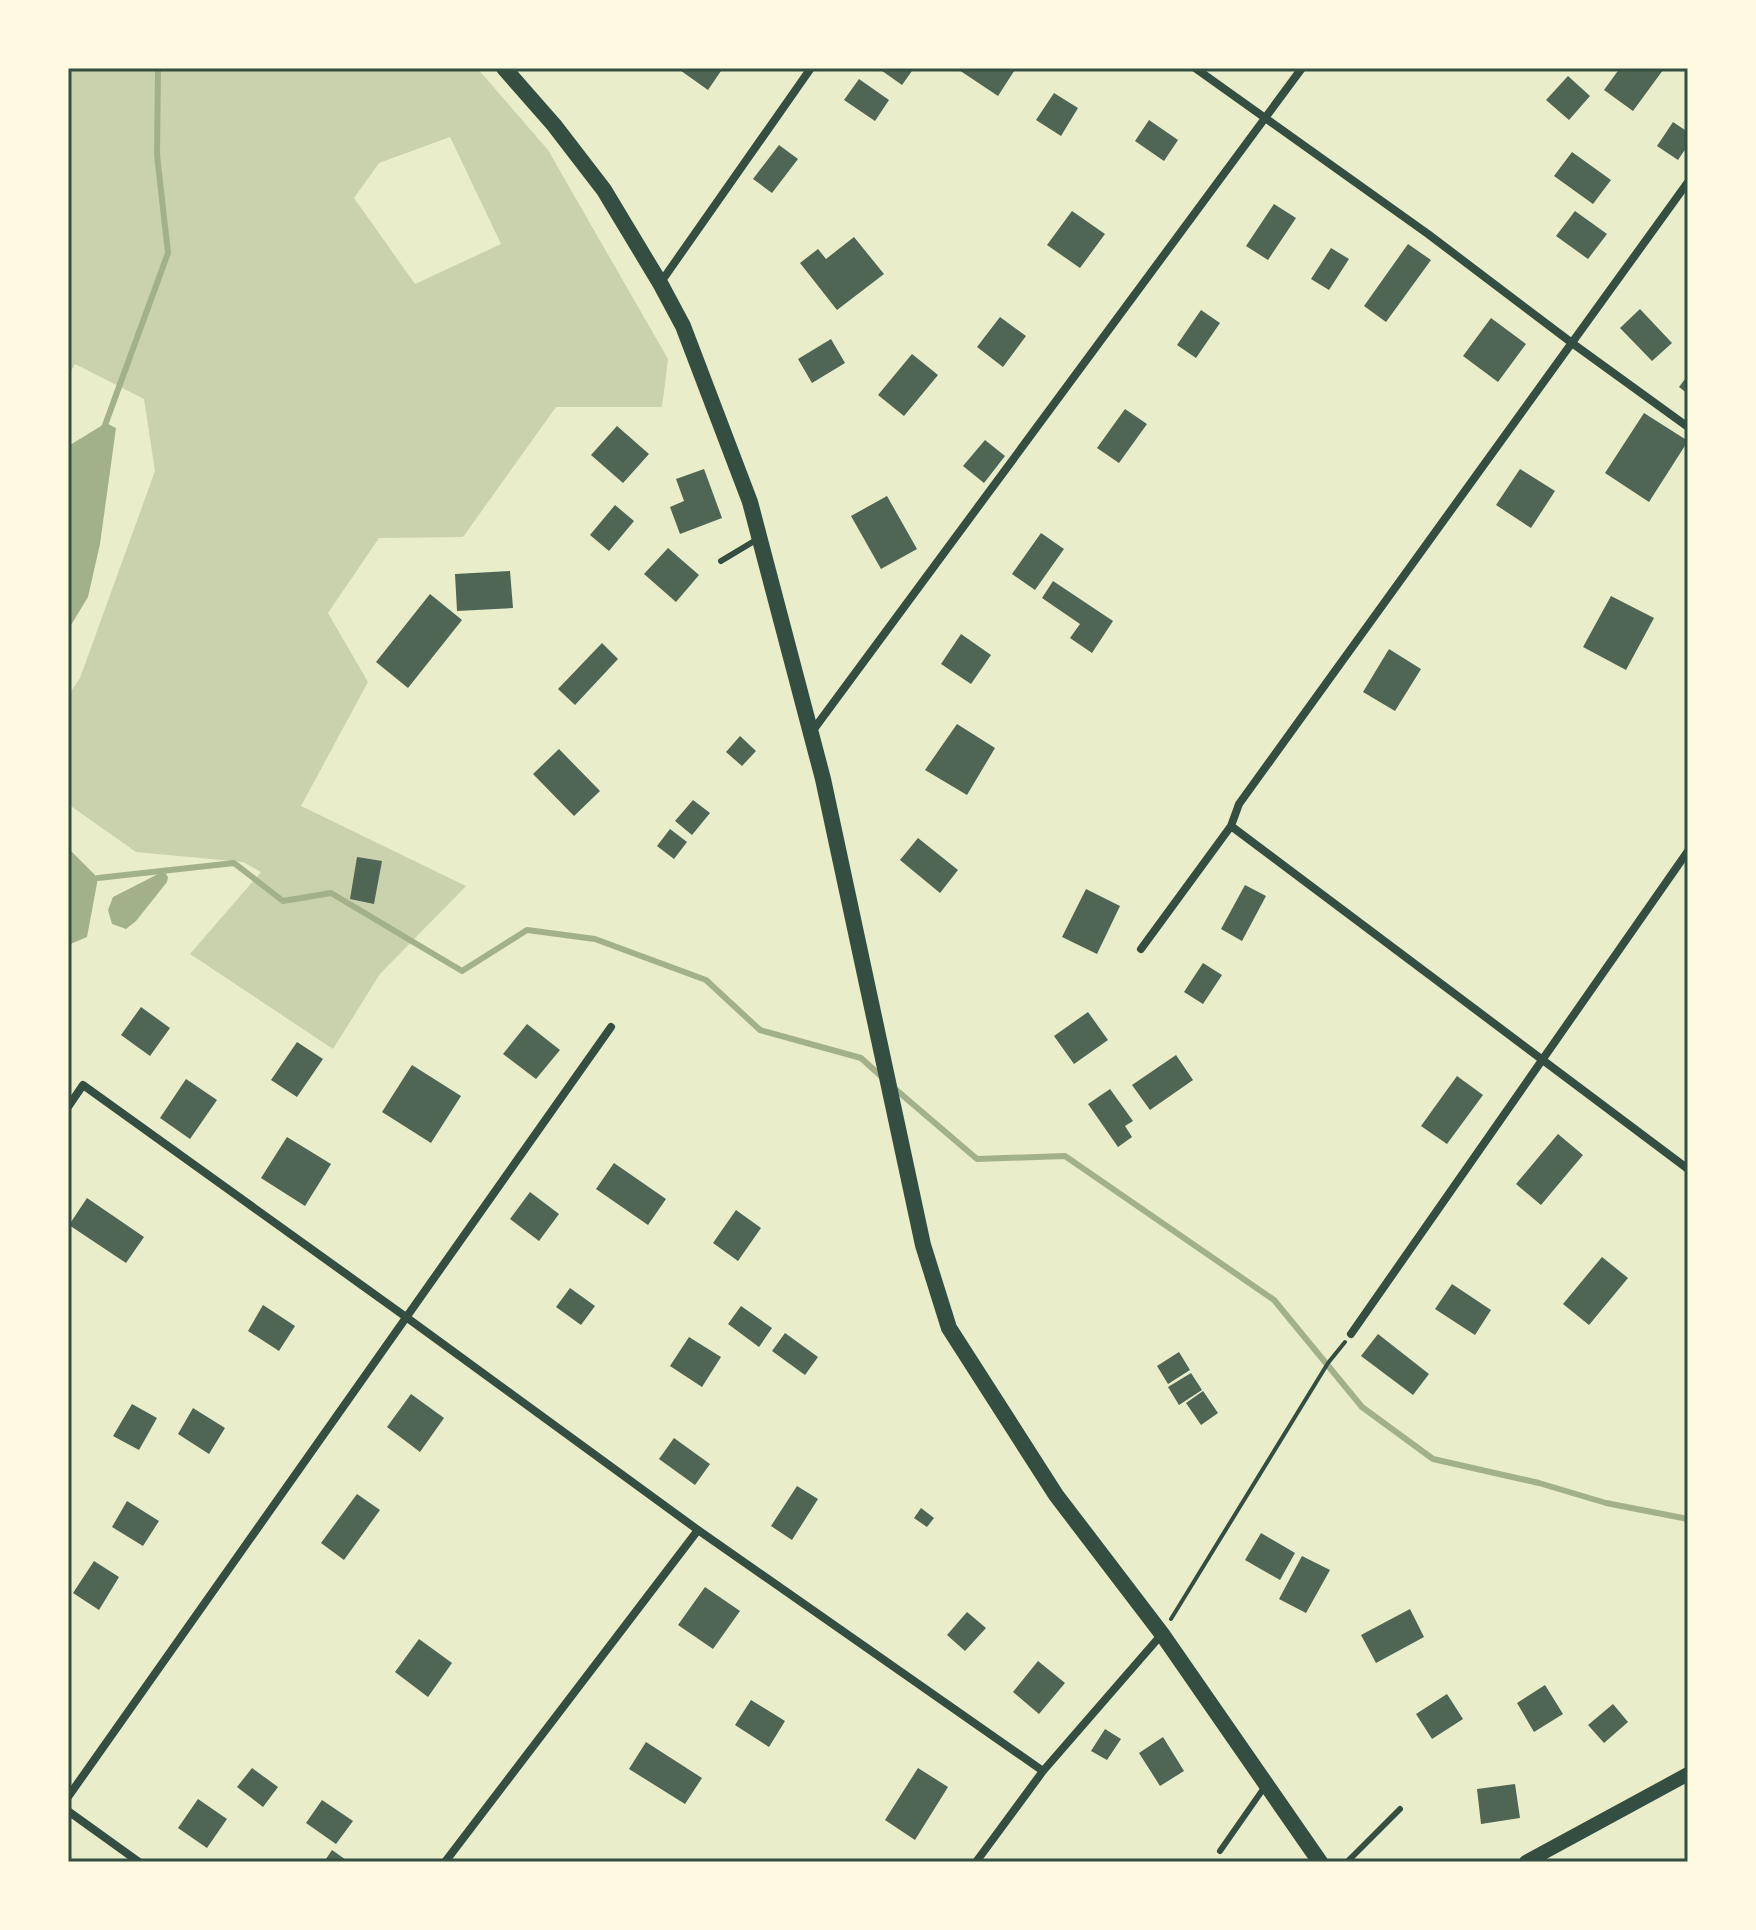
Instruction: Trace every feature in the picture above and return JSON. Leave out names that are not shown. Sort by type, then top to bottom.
[{"type":"main road","points":[[504,68],[554,125],[604,190],[660,283],[683,326],[750,502],[823,779],[923,1245],[949,1328],[1056,1495],[1162,1634],[1320,1862]]},
{"type":"street","points":[[660,283],[811,68]]},
{"type":"street","points":[[1195,68],[1428,234],[1688,427]]},
{"type":"street","points":[[810,734],[1302,68]]},
{"type":"street","points":[[1141,949],[1231,826],[1239,804],[1688,182]]},
{"type":"street","points":[[1231,826],[1688,1169]]},
{"type":"street","points":[[1351,1334],[1688,851]]},
{"type":"street","points":[[68,1797],[611,1027]]},
{"type":"street","points":[[68,1107],[83,1085],[698,1530],[1043,1771]]},
{"type":"street","points":[[445,1862],[698,1530]]},
{"type":"street","points":[[976,1862],[1043,1771],[1162,1634]]},
{"type":"street","points":[[1526,1862],[1688,1774]]},
{"type":"street","points":[[68,1811],[139,1862]]},
{"type":"lane","points":[[721,561],[759,538]]},
{"type":"lane","points":[[1220,1851],[1267,1783]]},
{"type":"lane","points":[[1347,1862],[1400,1809]]},
{"type":"path","points":[[1162,1634],[1328,1363],[1351,1334]]},
{"type":"shaded area","points":[[72,68],[477,68],[548,150],[668,359],[662,407],[556,407],[463,537],[379,538],[328,613],[368,682],[301,806],[466,886],[380,974],[333,1049],[190,954],[261,872],[243,862],[136,852],[68,804],[68,696],[80,678],[155,471],[144,399],[75,364],[68,376],[68,72]],"holes":[[[450,137],[501,244],[415,284],[354,198],[379,163]]]},
{"type":"shaded area","points":[[106,423],[116,428],[100,544],[88,597],[68,630],[68,451],[70,445]]},
{"type":"shaded area","points":[[68,848],[98,878],[87,937],[68,945]]},
{"type":"shaded area","points":[[164,871],[167,882],[136,921],[126,929],[112,924],[108,910],[113,897]]},
{"type":"building","points":[[677,68],[723,68],[708,90]]},
{"type":"building","points":[[878,68],[914,68],[902,85]]},
{"type":"building","points":[[956,68],[1016,68],[998,96]]},
{"type":"building","points":[[1620,68],[1663,70],[1633,111],[1604,90]]},
{"type":"building","points":[[1568,76],[1590,96],[1569,120],[1546,100]]},
{"type":"building","points":[[859,79],[889,100],[875,121],[844,100]]},
{"type":"building","points":[[1054,93],[1078,108],[1061,136],[1036,120]]},
{"type":"building","points":[[1149,120],[1178,140],[1164,161],[1135,141]]},
{"type":"building","points":[[1673,122],[1688,132],[1688,145],[1678,160],[1657,146]]},
{"type":"building","points":[[779,145],[798,159],[772,193],[753,179]]},
{"type":"building","points":[[1572,152],[1611,180],[1593,204],[1554,176]]},
{"type":"building","points":[[1274,204],[1296,218],[1268,260],[1246,246]]},
{"type":"building","points":[[1072,211],[1105,234],[1080,268],[1047,245]]},
{"type":"building","points":[[1575,211],[1607,234],[1588,259],[1556,236]]},
{"type":"building","points":[[854,237],[884,274],[837,310],[800,263],[818,249],[826,259]]},
{"type":"building","points":[[1408,244],[1431,260],[1386,322],[1364,306]]},
{"type":"building","points":[[1331,248],[1349,259],[1329,290],[1311,279]]},
{"type":"building","points":[[1640,309],[1672,343],[1652,361],[1620,328]]},
{"type":"building","points":[[1201,310],[1220,323],[1196,358],[1177,345]]},
{"type":"building","points":[[1000,317],[1026,336],[1003,367],[977,347]]},
{"type":"building","points":[[1491,318],[1526,344],[1498,382],[1463,356]]},
{"type":"building","points":[[831,339],[845,363],[812,383],[798,359]]},
{"type":"building","points":[[912,354],[938,375],[904,416],[878,395]]},
{"type":"building","points":[[1688,375],[1688,394],[1679,387]]},
{"type":"building","points":[[1125,409],[1147,424],[1119,463],[1097,448]]},
{"type":"building","points":[[1644,413],[1688,441],[1649,502],[1605,473]]},
{"type":"building","points":[[617,426],[649,454],[623,483],[591,455]]},
{"type":"building","points":[[985,440],[1005,456],[984,483],[963,466]]},
{"type":"building","points":[[704,469],[722,518],[680,534],[670,507],[684,501],[676,479]]},
{"type":"building","points":[[1520,469],[1555,491],[1531,528],[1496,505]]},
{"type":"building","points":[[887,496],[917,549],[881,569],[851,516]]},
{"type":"building","points":[[615,505],[634,521],[609,551],[590,535]]},
{"type":"building","points":[[1041,533],[1064,549],[1035,590],[1012,574]]},
{"type":"building","points":[[668,548],[699,575],[676,602],[644,574]]},
{"type":"building","points":[[510,571],[513,608],[457,611],[455,574]]},
{"type":"building","points":[[1053,581],[1113,621],[1092,653],[1070,638],[1080,624],[1042,598]]},
{"type":"building","points":[[430,594],[462,620],[408,688],[376,662]]},
{"type":"building","points":[[1611,596],[1654,618],[1626,670],[1583,647]]},
{"type":"building","points":[[961,634],[991,655],[971,684],[941,664]]},
{"type":"building","points":[[602,643],[618,659],[575,705],[558,689]]},
{"type":"building","points":[[1389,649],[1421,669],[1395,711],[1363,692]]},
{"type":"building","points":[[957,724],[995,748],[967,795],[925,770]]},
{"type":"building","points":[[740,736],[756,751],[742,766],[726,752]]},
{"type":"building","points":[[559,749],[600,791],[574,816],[533,774]]},
{"type":"building","points":[[693,800],[710,813],[692,835],[675,821]]},
{"type":"building","points":[[670,829],[687,842],[674,859],[657,846]]},
{"type":"building","points":[[918,838],[958,870],[940,893],[900,860]]},
{"type":"building","points":[[357,857],[382,861],[374,904],[350,899]]},
{"type":"building","points":[[1245,885],[1266,896],[1242,941],[1221,929]]},
{"type":"building","points":[[1086,889],[1120,906],[1097,954],[1062,937]]},
{"type":"building","points":[[1203,963],[1222,975],[1203,1004],[1184,992]]},
{"type":"building","points":[[141,1007],[170,1028],[150,1056],[121,1035]]},
{"type":"building","points":[[1088,1012],[1108,1040],[1074,1064],[1054,1036]]},
{"type":"building","points":[[527,1024],[560,1050],[536,1079],[503,1054]]},
{"type":"building","points":[[297,1042],[323,1059],[297,1097],[271,1080]]},
{"type":"building","points":[[1176,1055],[1193,1080],[1150,1110],[1132,1085]]},
{"type":"building","points":[[412,1065],[461,1096],[431,1143],[382,1112]]},
{"type":"building","points":[[1457,1076],[1483,1095],[1447,1144],[1421,1126]]},
{"type":"building","points":[[186,1079],[217,1100],[190,1139],[160,1118]]},
{"type":"building","points":[[1110,1089],[1133,1121],[1125,1126],[1132,1137],[1118,1147],[1088,1104]]},
{"type":"building","points":[[1558,1134],[1583,1155],[1541,1205],[1516,1184]]},
{"type":"building","points":[[287,1137],[331,1164],[305,1206],[261,1178]]},
{"type":"building","points":[[614,1163],[666,1199],[648,1225],[596,1189]]},
{"type":"building","points":[[530,1192],[559,1214],[539,1241],[510,1219]]},
{"type":"building","points":[[87,1198],[144,1237],[126,1263],[69,1225]]},
{"type":"building","points":[[736,1210],[761,1228],[738,1261],[713,1243]]},
{"type":"building","points":[[1602,1257],[1628,1278],[1589,1325],[1563,1304]]},
{"type":"building","points":[[1452,1284],[1491,1310],[1475,1335],[1435,1309]]},
{"type":"building","points":[[570,1288],[595,1306],[581,1325],[556,1307]]},
{"type":"building","points":[[263,1305],[295,1326],[279,1351],[248,1331]]},
{"type":"building","points":[[741,1306],[772,1328],[759,1347],[728,1324]]},
{"type":"building","points":[[785,1333],[818,1357],[805,1375],[772,1351]]},
{"type":"building","points":[[1378,1334],[1429,1374],[1413,1395],[1361,1356]]},
{"type":"building","points":[[689,1337],[721,1357],[702,1387],[670,1366]]},
{"type":"building","points":[[1179,1352],[1190,1370],[1168,1384],[1157,1366]]},
{"type":"building","points":[[1191,1373],[1202,1390],[1179,1405],[1168,1387]]},
{"type":"building","points":[[1203,1391],[1218,1413],[1201,1425],[1186,1403]]},
{"type":"building","points":[[411,1394],[444,1418],[420,1452],[387,1427]]},
{"type":"building","points":[[132,1404],[157,1418],[139,1450],[113,1436]]},
{"type":"building","points":[[193,1408],[225,1428],[209,1454],[178,1434]]},
{"type":"building","points":[[674,1438],[710,1464],[695,1485],[659,1459]]},
{"type":"building","points":[[797,1486],[818,1499],[792,1540],[771,1526]]},
{"type":"building","points":[[357,1494],[380,1510],[344,1560],[321,1543]]},
{"type":"building","points":[[127,1501],[159,1521],[143,1546],[112,1527]]},
{"type":"building","points":[[921,1508],[934,1518],[927,1527],[914,1518]]},
{"type":"building","points":[[1261,1533],[1295,1553],[1280,1580],[1245,1560]]},
{"type":"building","points":[[1302,1556],[1330,1570],[1306,1613],[1279,1599]]},
{"type":"building","points":[[94,1561],[119,1577],[99,1610],[73,1593]]},
{"type":"building","points":[[705,1587],[740,1611],[713,1649],[678,1625]]},
{"type":"building","points":[[1410,1609],[1424,1637],[1376,1663],[1361,1635]]},
{"type":"building","points":[[967,1612],[986,1628],[965,1651],[947,1635]]},
{"type":"building","points":[[419,1639],[452,1663],[428,1697],[395,1672]]},
{"type":"building","points":[[1038,1661],[1065,1683],[1039,1714],[1013,1692]]},
{"type":"building","points":[[1545,1685],[1563,1714],[1534,1732],[1517,1703]]},
{"type":"building","points":[[1447,1694],[1463,1719],[1432,1739],[1416,1714]]},
{"type":"building","points":[[751,1700],[785,1721],[769,1747],[735,1725]]},
{"type":"building","points":[[1613,1704],[1628,1722],[1604,1743],[1588,1725]]},
{"type":"building","points":[[1105,1729],[1121,1739],[1107,1760],[1091,1751]]},
{"type":"building","points":[[1163,1737],[1184,1771],[1160,1786],[1139,1753]]},
{"type":"building","points":[[646,1742],[702,1778],[685,1804],[629,1769]]},
{"type":"building","points":[[252,1768],[278,1787],[263,1807],[237,1787]]},
{"type":"building","points":[[918,1768],[948,1787],[915,1840],[885,1820]]},
{"type":"building","points":[[1515,1784],[1520,1818],[1481,1824],[1477,1789]]},
{"type":"building","points":[[198,1799],[227,1819],[207,1848],[178,1828]]},
{"type":"building","points":[[322,1800],[353,1821],[336,1844],[306,1823]]},
{"type":"building","points":[[332,1850],[349,1862],[324,1862]]},
{"type":"waterway","points":[[104,428],[168,253],[157,155],[158,68]]},
{"type":"waterway","points":[[98,878],[234,863],[283,901],[331,893],[462,971],[527,930],[595,939],[706,980],[760,1030],[861,1058],[883,1078]]},
{"type":"waterway","points":[[894,1088],[977,1159],[1065,1156],[1274,1300],[1362,1407],[1433,1459],[1539,1483],[1606,1503],[1688,1519]]}]
